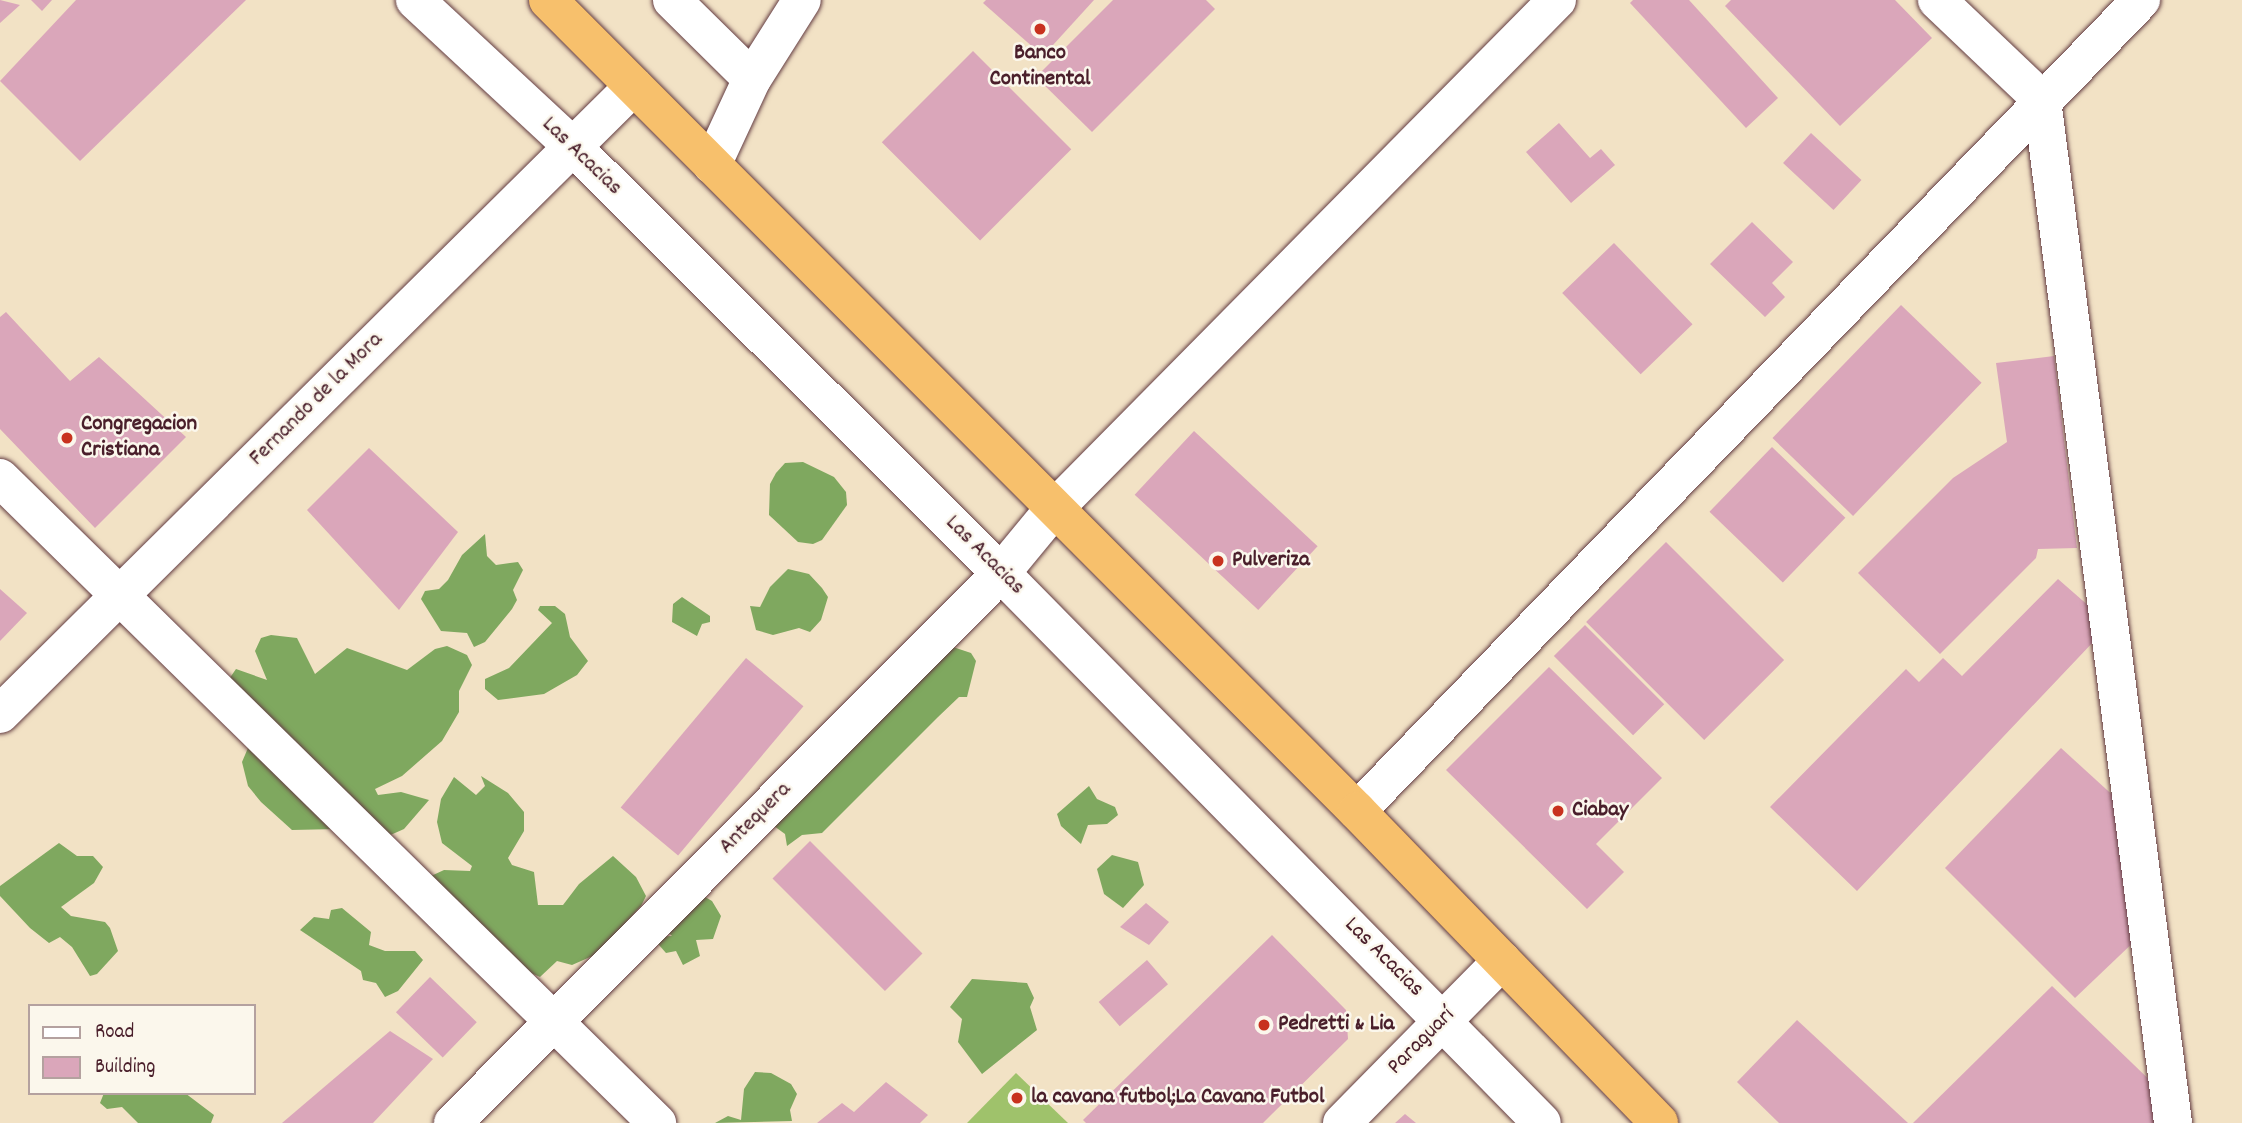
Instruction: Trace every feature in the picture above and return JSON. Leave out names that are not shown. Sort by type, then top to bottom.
[{"type":"highway","points":[[548,0],[1357,811],[1659,1123]]},
{"type":"street","name":"Las Acacias","points":[[415,0],[573,147],[1001,573],[1444,1020],[1542,1123]]},
{"type":"street","points":[[672,0],[752,79]]},
{"type":"street","points":[[712,165],[752,79],[802,0]]},
{"type":"street","name":"Antequera","points":[[453,1123],[1001,573],[1054,510],[1557,0]]},
{"type":"street","points":[[1937,0],[2042,100],[2173,1123]]},
{"type":"street","points":[[1357,811],[2141,0]]},
{"type":"street","points":[[2081,61],[2171,0]]},
{"type":"street","name":"Fernando de la Mora","points":[[0,714],[634,86]]},
{"type":"street","points":[[0,478],[657,1123]]},
{"type":"street","name":"Paraguarí","points":[[1342,1123],[1502,961]]},
{"type":"green space","points":[[803,462],[834,477],[846,492],[847,505],[822,540],[813,544],[798,542],[769,515],[770,484],[776,473],[785,463]]},
{"type":"green space","points":[[485,534],[487,556],[496,565],[518,562],[523,570],[513,590],[517,600],[512,609],[485,642],[474,647],[467,633],[441,631],[421,599],[425,591],[439,589],[448,580],[462,555]]},
{"type":"green space","points":[[788,569],[809,574],[828,597],[821,620],[810,632],[799,628],[773,635],[756,630],[750,606],[760,607],[770,587]]},
{"type":"green space","points":[[682,597],[710,616],[710,622],[702,624],[697,636],[672,622],[673,604]]},
{"type":"green space","points":[[540,606],[555,606],[565,614],[570,637],[588,661],[577,675],[544,694],[498,700],[485,689],[485,679],[509,668],[552,623],[538,610]]},
{"type":"green space","points":[[271,635],[297,638],[315,674],[347,648],[407,670],[435,649],[447,646],[467,655],[472,665],[459,691],[459,712],[442,741],[402,776],[375,789],[378,795],[401,792],[429,800],[404,829],[386,837],[227,682],[236,669],[267,680],[255,651],[261,638]]},
{"type":"green space","points":[[944,644],[971,653],[976,661],[967,697],[959,697],[822,833],[802,835],[787,846],[785,834],[774,826]]},
{"type":"green space","points":[[242,738],[337,829],[292,830],[261,802],[248,786],[242,762],[248,748]]},
{"type":"green space","points":[[481,776],[508,793],[524,812],[524,831],[508,858],[512,865],[534,872],[538,905],[563,905],[579,884],[613,856],[636,877],[646,896],[641,906],[597,954],[572,965],[557,961],[540,977],[522,969],[431,876],[444,870],[470,871],[472,866],[442,843],[437,822],[441,799],[454,777],[476,795],[485,786]]},
{"type":"green space","points":[[1089,786],[1097,799],[1115,807],[1118,815],[1107,824],[1088,825],[1081,844],[1061,826],[1057,814]]},
{"type":"green space","points":[[59,843],[77,856],[93,856],[103,867],[94,883],[61,907],[71,916],[105,922],[110,928],[118,951],[97,974],[90,976],[72,947],[60,937],[49,943],[30,928],[0,896],[0,886]]},
{"type":"green space","points":[[1112,855],[1138,862],[1144,885],[1123,908],[1104,894],[1097,869]]},
{"type":"green space","points":[[700,894],[712,901],[721,916],[713,939],[696,940],[700,956],[683,965],[676,951],[666,953],[652,937],[672,936],[663,927]]},
{"type":"green space","points":[[342,908],[371,932],[369,945],[385,951],[415,951],[423,960],[398,991],[385,997],[376,983],[363,980],[361,971],[300,930],[314,917],[329,919],[331,910]]},
{"type":"green space","points":[[972,979],[1027,983],[1034,998],[1030,1007],[1037,1030],[982,1074],[958,1042],[962,1019],[950,1007]]},
{"type":"green space","points":[[755,1072],[771,1073],[791,1084],[797,1094],[790,1110],[792,1121],[715,1123],[728,1116],[741,1120],[744,1089]]},
{"type":"green space","name":"la cavana futbol;La Cavana Futbol","points":[[1016,1073],[1068,1123],[967,1123]]},
{"type":"green space","points":[[103,1095],[188,1095],[214,1115],[211,1123],[138,1123],[122,1107],[107,1109],[100,1103]]},
{"type":"building","points":[[0,0],[20,5],[0,23]]},
{"type":"building","points":[[31,0],[52,0],[42,11]]},
{"type":"building","points":[[76,0],[246,0],[80,161],[0,81]]},
{"type":"building","name":"Banco Continental","points":[[986,0],[1094,0],[1043,56],[983,3]]},
{"type":"building","points":[[1113,0],[1206,0],[1215,9],[1092,132],[1036,77]]},
{"type":"building","points":[[1633,0],[1689,0],[1778,98],[1746,128],[1630,3]]},
{"type":"building","points":[[1731,0],[1895,0],[1932,38],[1840,126],[1725,6]]},
{"type":"building","points":[[973,51],[1071,149],[980,241],[882,142]]},
{"type":"building","points":[[1559,123],[1590,158],[1601,149],[1615,165],[1571,203],[1526,152]]},
{"type":"building","points":[[1811,133],[1861,180],[1834,210],[1783,163]]},
{"type":"building","points":[[1752,222],[1793,262],[1772,283],[1785,297],[1765,317],[1710,264]]},
{"type":"building","points":[[1614,243],[1692,324],[1641,374],[1562,293]]},
{"type":"building","points":[[1901,305],[1982,383],[1853,516],[1772,438]]},
{"type":"building","points":[[6,312],[70,381],[99,357],[186,437],[95,528],[0,429],[0,317]]},
{"type":"building","points":[[2054,356],[2077,548],[2038,549],[2036,558],[1940,654],[1858,573],[1953,478],[2007,442],[1996,363]]},
{"type":"building","points":[[1194,431],[1318,546],[1258,610],[1135,495]]},
{"type":"building","points":[[1772,447],[1845,518],[1783,583],[1709,512]]},
{"type":"building","points":[[369,448],[458,532],[399,610],[307,510]]},
{"type":"building","points":[[1666,542],[1784,660],[1704,740],[1586,622]]},
{"type":"building","points":[[2058,579],[2090,607],[2096,639],[1857,891],[1770,807],[1906,669],[1919,682],[1943,658],[1962,676]]},
{"type":"building","points":[[0,589],[27,613],[0,641]]},
{"type":"building","points":[[1585,625],[1664,704],[1633,735],[1554,656]]},
{"type":"building","points":[[746,658],[803,706],[678,856],[621,807]]},
{"type":"building","name":"Ciabay","points":[[1549,667],[1662,778],[1596,844],[1624,872],[1587,909],[1446,770]]},
{"type":"building","points":[[2061,748],[2118,800],[2139,937],[2075,998],[1945,868]]},
{"type":"building","points":[[810,841],[922,953],[885,991],[773,878]]},
{"type":"building","points":[[1146,903],[1169,922],[1149,945],[1120,927]]},
{"type":"building","name":"Pedretti & Lia","points":[[1272,935],[1346,1010],[1348,1039],[1263,1123],[1086,1123],[1083,1120]]},
{"type":"building","points":[[1147,960],[1168,984],[1120,1026],[1099,1002]]},
{"type":"building","points":[[430,977],[477,1022],[443,1057],[396,1012]]},
{"type":"building","points":[[2052,986],[2159,1089],[2163,1123],[1913,1123]]},
{"type":"building","points":[[1797,1020],[1908,1123],[1779,1123],[1737,1082]]},
{"type":"building","points":[[390,1031],[433,1059],[373,1123],[282,1123]]},
{"type":"building","points":[[886,1082],[928,1115],[920,1123],[817,1123],[842,1103],[854,1112]]},
{"type":"building","points":[[1405,1114],[1416,1123],[1395,1123]]},
{"type":"place","name":"Banco Continental","points":[[1040,29]]},
{"type":"place","name":"Congregacion Cristiana","points":[[67,438]]},
{"type":"place","name":"Pulveriza","points":[[1218,561]]},
{"type":"place","name":"Ciabay","points":[[1558,811]]},
{"type":"place","name":"Pedretti & Lia","points":[[1264,1025]]},
{"type":"place","name":"la cavana futbol;La Cavana Futbol","points":[[1017,1098]]}]
